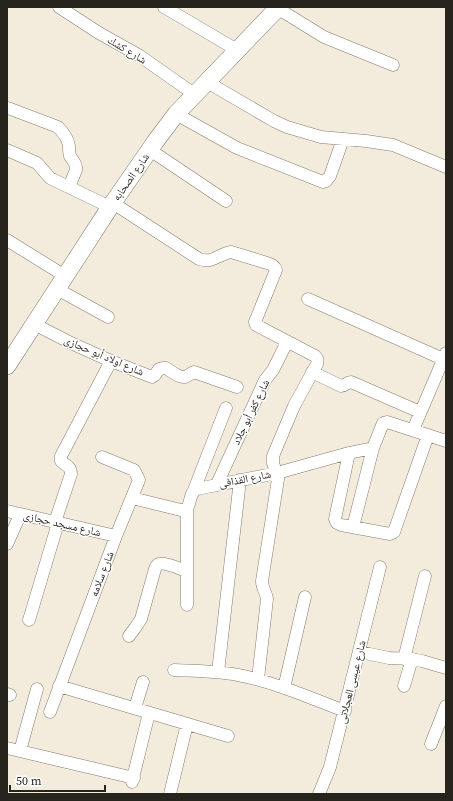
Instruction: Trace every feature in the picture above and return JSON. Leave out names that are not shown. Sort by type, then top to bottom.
[{"type":"street","name":"شارع كشك","points":[[59,7],[99,33],[140,56],[194,94]]},
{"type":"street","points":[[164,7],[237,50]]},
{"type":"street","name":"شارع الصحابه","points":[[7,366],[111,205],[176,114],[237,50],[274,8]]},
{"type":"street","points":[[274,8],[324,37],[393,65]]},
{"type":"street","points":[[207,82],[281,124],[321,137],[393,145],[446,167]]},
{"type":"street","points":[[8,108],[58,127],[63,132],[67,138],[69,152],[77,167],[69,187]]},
{"type":"street","points":[[176,114],[233,146],[323,182],[330,176],[343,139]]},
{"type":"street","points":[[7,150],[37,163],[50,178],[111,205],[199,259],[204,261],[214,260],[225,253],[230,252],[261,261],[275,267],[276,270],[255,324],[257,327],[315,356],[318,361],[294,406],[273,456],[273,463],[278,479],[262,581],[267,599],[258,679]]},
{"type":"street","points":[[150,150],[226,200]]},
{"type":"street","points":[[7,240],[61,283],[108,317]]},
{"type":"street","points":[[308,299],[444,356],[413,430]]},
{"type":"street","name":"شارع اولاد أبو حجازى","points":[[34,324],[111,361],[152,377],[159,369],[166,368],[181,377],[186,377],[190,373],[194,372],[237,387]]},
{"type":"street","name":"شارع كفر أبو جلاد","points":[[217,484],[265,380],[273,370],[287,342]]},
{"type":"street","points":[[29,620],[71,474],[70,467],[61,461],[61,456],[111,361]]},
{"type":"street","points":[[312,372],[341,386],[351,382],[420,412]]},
{"type":"street","points":[[187,605],[186,570],[188,509],[191,494],[194,490],[226,408]]},
{"type":"street","points":[[353,527],[373,448],[382,423],[387,422],[446,440]]},
{"type":"street","points":[[349,453],[335,519],[339,524],[390,534],[394,532],[428,435]]},
{"type":"street","name":"شارع القذافى","points":[[194,490],[197,488],[277,472],[373,448]]},
{"type":"street","name":"شارع سلامه","points":[[50,712],[116,536],[139,480],[134,470],[102,457]]},
{"type":"street","points":[[218,672],[240,480]]},
{"type":"street","points":[[132,498],[183,512],[188,509]]},
{"type":"street","name":"شارع مسجد حجازى","points":[[7,511],[116,536]]},
{"type":"street","points":[[7,544],[20,515]]},
{"type":"street","points":[[129,636],[141,619],[157,566],[164,564],[186,570]]},
{"type":"street","name":"شارع عيسى العجلاتى","points":[[319,794],[330,767],[360,652],[380,567]]},
{"type":"street","points":[[404,686],[425,576]]},
{"type":"street","points":[[284,688],[305,596]]},
{"type":"street","points":[[360,652],[389,658],[422,661],[446,668]]},
{"type":"street","points":[[174,670],[237,674],[258,679],[345,711]]},
{"type":"street","points":[[134,708],[143,682]]},
{"type":"street","points":[[59,686],[228,736]]},
{"type":"street","points":[[20,751],[37,689]]},
{"type":"street","points":[[432,744],[446,706]]},
{"type":"street","points":[[7,748],[133,780],[149,712]]},
{"type":"street","points":[[170,794],[186,724]]}]
